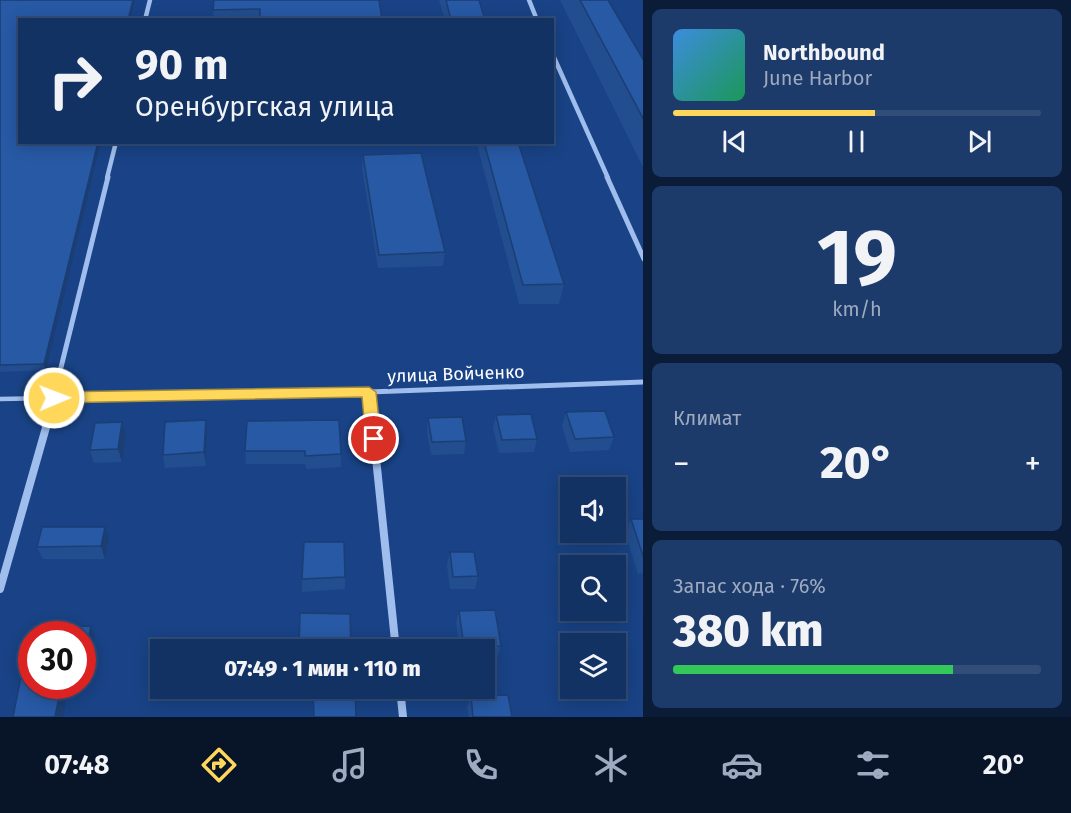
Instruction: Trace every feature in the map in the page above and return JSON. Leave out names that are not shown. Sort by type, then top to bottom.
[{"type":"street","points":[[146,18],[150,0]]},
{"type":"street","points":[[529,0],[536,18]]},
{"type":"street","points":[[554,57],[643,257]]},
{"type":"street","points":[[0,589],[54,398],[116,144]]},
{"type":"street","name":"улица Войченко","points":[[54,398],[369,392],[643,382]]},
{"type":"street","points":[[369,392],[395,639]]},
{"type":"street","points":[[401,699],[403,717]]},
{"type":"lane","points":[[0,399],[54,398]]},
{"type":"building","points":[[0,0],[133,0],[128,18],[18,18],[18,144],[98,144],[44,364],[0,365]]},
{"type":"building","points":[[214,0],[379,0],[382,18],[260,18],[260,9],[213,10]]},
{"type":"building","points":[[446,0],[479,0],[484,18],[450,18]]},
{"type":"building","points":[[580,0],[608,0],[643,59],[643,118]]},
{"type":"building","points":[[485,144],[519,144],[564,284],[523,285]]},
{"type":"building","points":[[421,153],[445,252],[379,255],[363,155]]},
{"type":"building","points":[[605,411],[614,437],[575,439],[566,412]]},
{"type":"building","points":[[531,414],[537,439],[502,440],[496,415]]},
{"type":"building","points":[[462,417],[466,441],[432,442],[428,418]]},
{"type":"building","points":[[206,420],[204,452],[163,455],[165,422]]},
{"type":"building","points":[[339,420],[341,454],[305,456],[305,451],[245,451],[247,421]]},
{"type":"building","points":[[122,422],[118,449],[90,450],[95,423]]},
{"type":"building","points":[[631,519],[643,519],[643,556]]},
{"type":"building","points":[[42,527],[105,527],[101,546],[37,547]]},
{"type":"building","points":[[304,542],[344,542],[345,577],[302,579]]},
{"type":"building","points":[[450,552],[474,552],[478,576],[453,577]]},
{"type":"building","points":[[495,610],[501,646],[495,646],[495,639],[463,639],[459,611]]},
{"type":"building","points":[[300,613],[350,614],[351,639],[299,639]]},
{"type":"building","points":[[18,692],[18,699],[58,699],[55,717],[13,717]]},
{"type":"building","points":[[495,695],[508,695],[512,717],[473,717],[471,699],[495,699]]},
{"type":"building","points":[[313,699],[355,699],[356,717],[314,717]]},
{"type":"route","points":[[54,398],[369,392],[374,439]]}]
